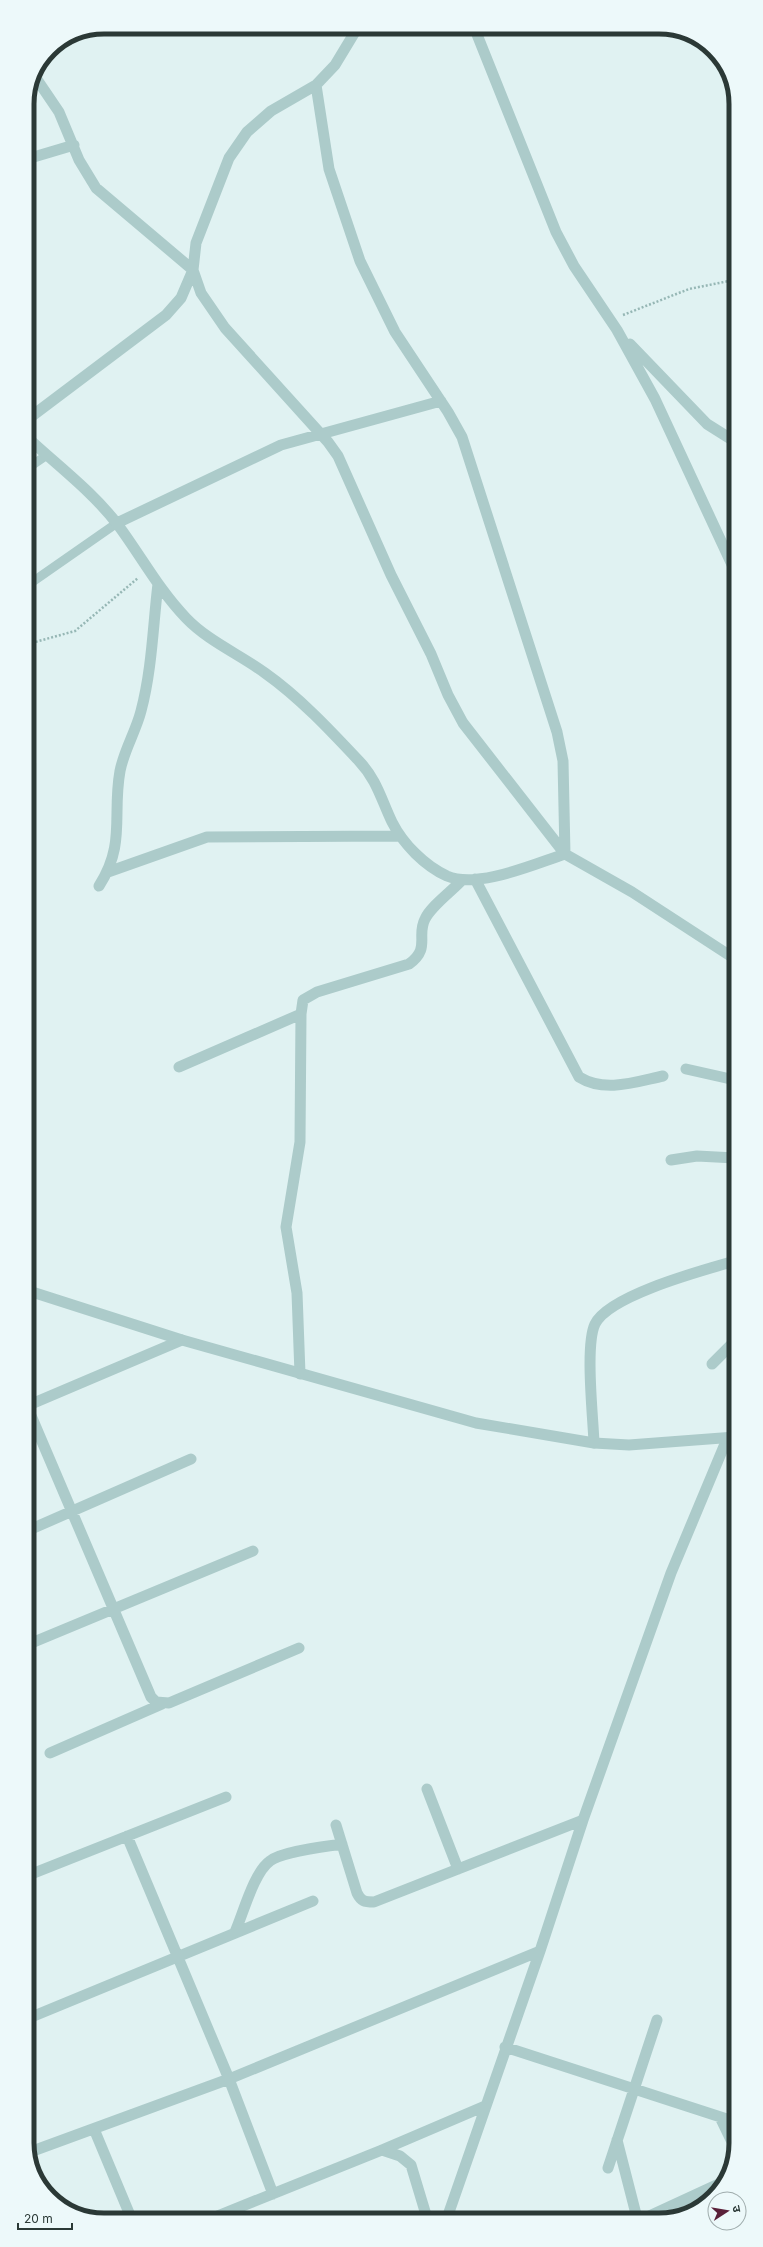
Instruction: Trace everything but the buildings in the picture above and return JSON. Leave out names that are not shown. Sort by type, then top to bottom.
[{"type":"street","points":[[34,413],[170,311],[186,290],[194,270],[196,244],[229,158],[247,132],[271,111],[316,85],[335,65],[354,34]]},
{"type":"street","points":[[477,34],[556,232],[574,266],[617,330],[707,424],[729,438]]},
{"type":"street","points":[[38,81],[59,112],[86,174],[96,188],[194,270],[201,293],[225,328],[338,456],[392,575],[431,654],[448,695],[463,723],[565,854],[632,892],[729,956]]},
{"type":"street","points":[[316,85],[329,169],[360,261],[391,326],[462,437],[557,732],[562,761],[565,854]]},
{"type":"street","points":[[34,156],[74,145]]},
{"type":"street","points":[[617,330],[656,399],[729,558]]},
{"type":"street","points":[[117,523],[270,449],[319,433],[441,402]]},
{"type":"street","points":[[34,444],[87,492],[117,523],[158,584],[187,619],[206,635],[265,673],[297,699],[360,762],[373,778],[400,836],[430,866],[448,876],[462,880],[475,879],[510,872],[565,854]]},
{"type":"street","points":[[99,886],[108,872],[116,844],[120,771],[137,724],[144,697],[158,584]]},
{"type":"street","points":[[108,872],[207,837],[400,836]]},
{"type":"street","points":[[475,879],[579,1077],[591,1084],[609,1086],[663,1076]]},
{"type":"street","points":[[300,1374],[297,1293],[286,1227],[300,1147],[301,1014],[303,1000],[310,995],[409,964],[416,959],[422,943],[425,919],[462,880]]},
{"type":"street","points":[[179,1067],[301,1014]]},
{"type":"street","points":[[686,1069],[729,1079]]},
{"type":"street","points":[[671,1160],[697,1156],[729,1158]]},
{"type":"street","points":[[594,1443],[590,1346],[595,1324],[601,1314],[612,1307],[653,1288],[729,1263]]},
{"type":"street","points":[[34,1293],[182,1340],[476,1422],[594,1443],[629,1444],[729,1438]]},
{"type":"street","points":[[34,1403],[182,1340]]},
{"type":"street","points":[[712,1364],[729,1347]]},
{"type":"street","points":[[34,1423],[151,1697],[156,1702],[162,1704]]},
{"type":"street","points":[[449,2213],[505,2047],[540,1951],[583,1820],[671,1573],[729,1442]]},
{"type":"street","points":[[34,1528],[191,1459]]},
{"type":"street","points":[[34,1642],[253,1550]]},
{"type":"street","points":[[50,1753],[162,1704],[169,1703],[299,1648]]},
{"type":"street","points":[[427,1789],[458,1869]]},
{"type":"street","points":[[34,1872],[226,1797]]},
{"type":"street","points":[[336,1825],[357,1893],[361,1900],[366,1902],[374,1902],[583,1820]]},
{"type":"street","points":[[126,1836],[229,2079],[274,2194]]},
{"type":"street","points":[[235,1932],[259,1875],[269,1861],[282,1855],[342,1844]]},
{"type":"street","points":[[34,2016],[313,1901]]},
{"type":"street","points":[[35,2150],[229,2079],[540,1951]]},
{"type":"street","points":[[608,2168],[658,2020]]},
{"type":"street","points":[[505,2047],[729,2120]]},
{"type":"street","points":[[225,2213],[382,2150],[485,2106]]},
{"type":"street","points":[[720,2117],[729,2136]]},
{"type":"street","points":[[94,2129],[129,2213]]},
{"type":"street","points":[[617,2140],[636,2213]]},
{"type":"street","points":[[382,2150],[400,2156],[411,2165],[425,2213]]},
{"type":"street","points":[[656,2213],[715,2186]]},
{"type":"lane","points":[[34,464],[46,455]]},
{"type":"lane","points":[[34,581],[117,523]]},
{"type":"path","points":[[610,321],[689,289],[729,281]]},
{"type":"path","points":[[34,642],[75,632],[148,569]]}]
